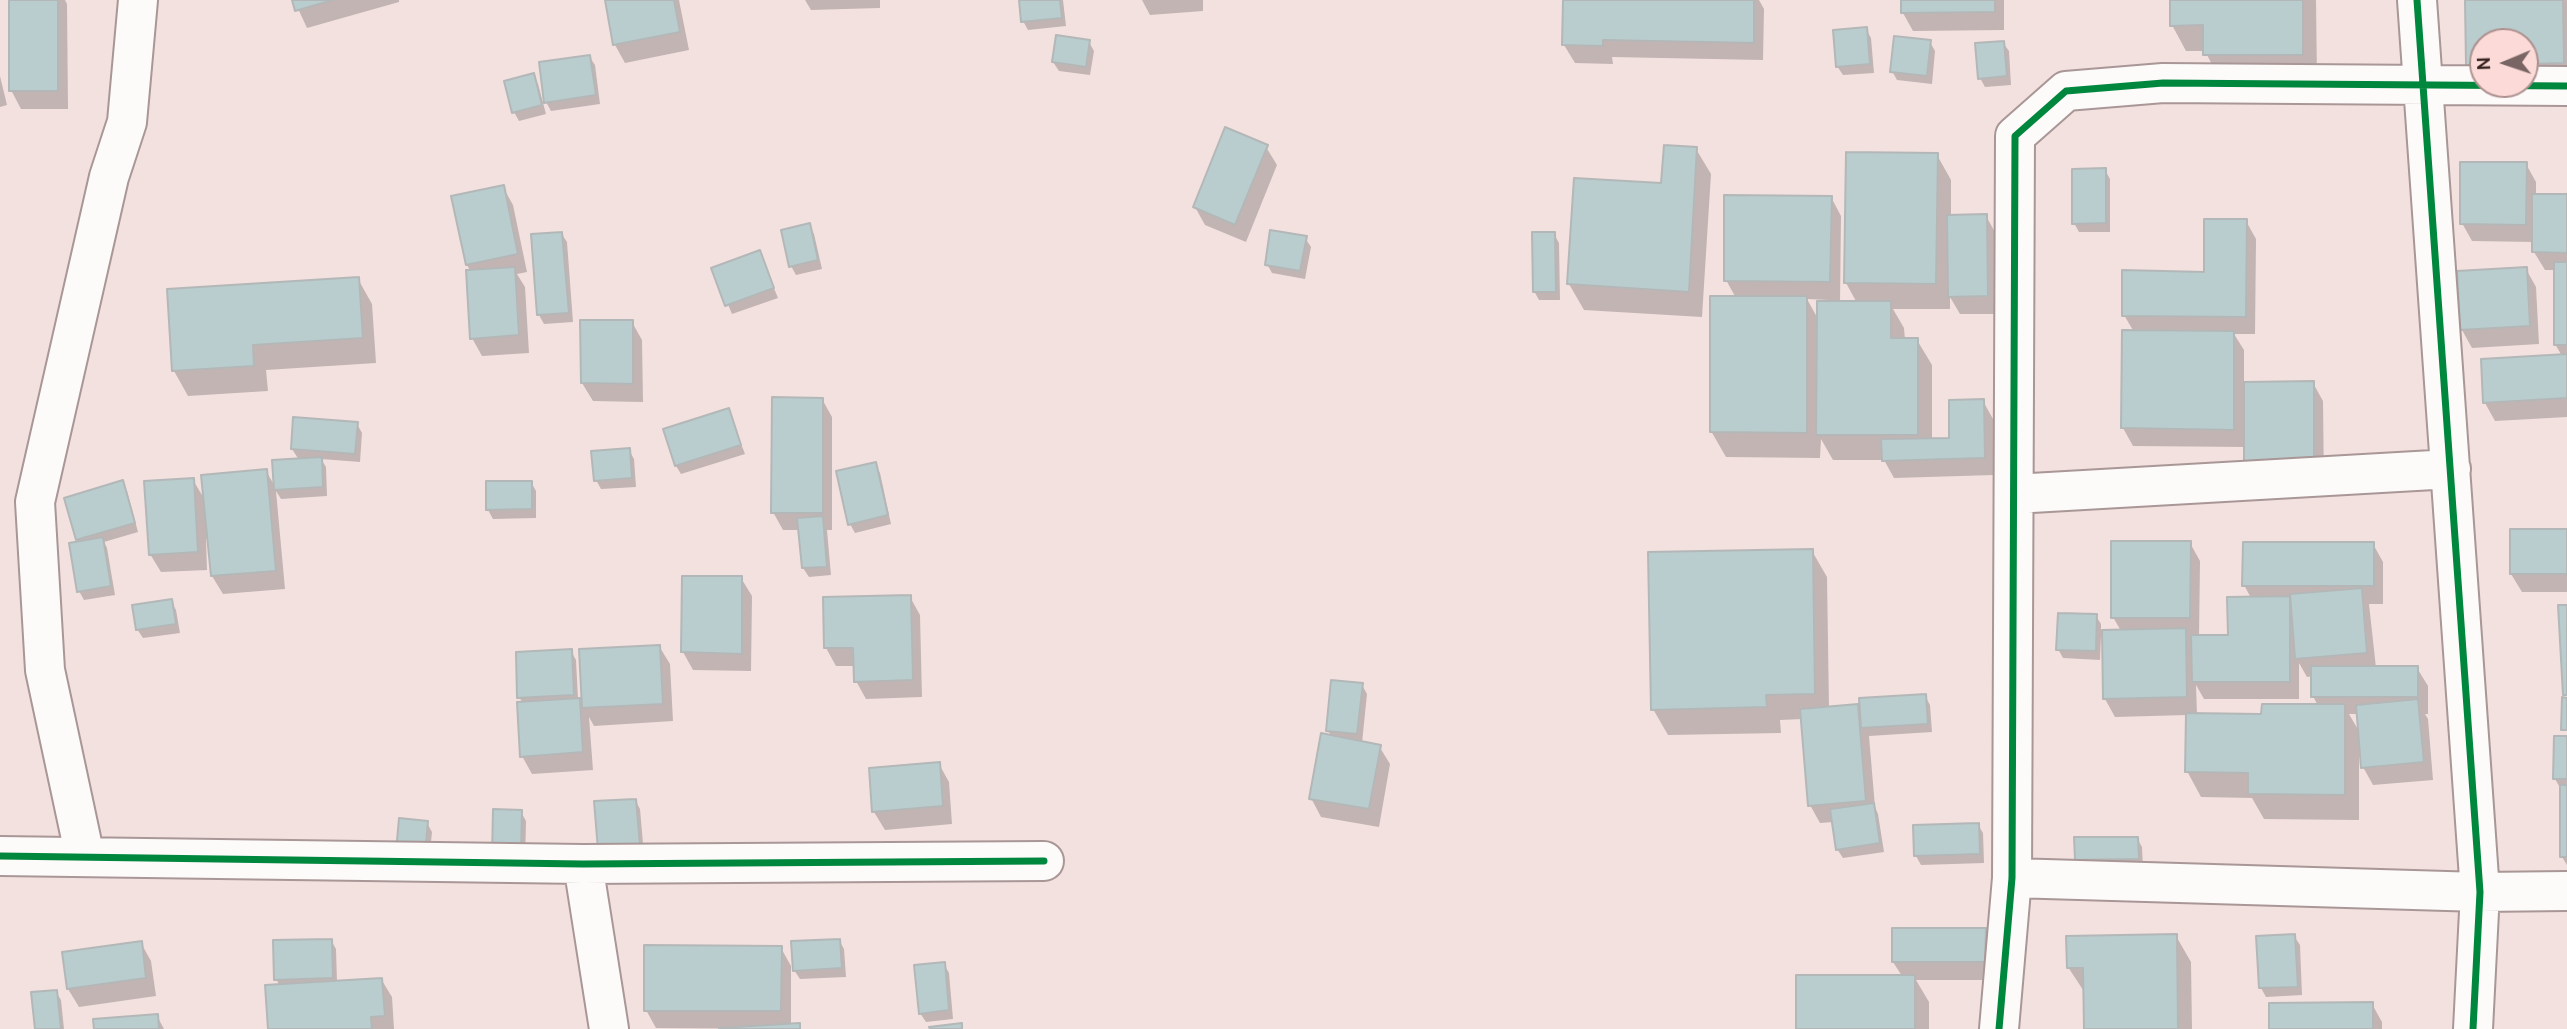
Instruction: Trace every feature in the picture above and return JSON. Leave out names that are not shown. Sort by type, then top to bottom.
[{"type":"street","points":[[85,857],[45,670],[35,502],[109,177],[127,122],[138,0]]},
{"type":"street","points":[[2417,0],[2480,892],[2473,1029]]},
{"type":"street","points":[[1999,1029],[2012,878],[2015,136],[2066,91],[2163,83],[2567,86]]},
{"type":"street","points":[[2014,494],[2451,470]]},
{"type":"street","points":[[0,856],[583,864],[1044,861]]},
{"type":"street","points":[[583,864],[609,1029]]},
{"type":"street","points":[[2012,878],[2480,892],[2567,891]]},
{"type":"building","points":[[9,0],[58,0],[58,91],[9,91]]},
{"type":"building","points":[[292,0],[333,0],[295,11]]},
{"type":"building","points":[[605,0],[674,0],[680,32],[613,45]]},
{"type":"building","points":[[1019,0],[1060,0],[1062,18],[1021,22]]},
{"type":"building","points":[[1563,0],[1754,0],[1754,43],[1603,40],[1603,46],[1562,45]]},
{"type":"building","points":[[1901,0],[1995,0],[1995,12],[1901,13]]},
{"type":"building","points":[[2170,0],[2303,0],[2303,55],[2203,55],[2203,25],[2170,26]]},
{"type":"building","points":[[2465,0],[2563,0],[2564,63],[2539,64],[2539,28],[2469,28],[2469,65],[2466,65]]},
{"type":"building","points":[[1867,27],[1870,64],[1836,67],[1833,30]]},
{"type":"building","points":[[1056,35],[1090,40],[1086,67],[1052,62]]},
{"type":"building","points":[[1894,36],[1931,40],[1927,76],[1890,72]]},
{"type":"building","points":[[2004,41],[2007,76],[1978,79],[1975,43]]},
{"type":"building","points":[[590,55],[596,95],[544,103],[539,62]]},
{"type":"building","points":[[534,73],[542,105],[512,113],[504,81]]},
{"type":"building","points":[[1225,127],[1268,145],[1235,225],[1193,207]]},
{"type":"building","points":[[1664,145],[1697,147],[1689,292],[1567,284],[1574,178],[1661,183]]},
{"type":"building","points":[[1846,152],[1938,153],[1936,284],[1844,283]]},
{"type":"building","points":[[2460,162],[2527,162],[2526,225],[2460,224]]},
{"type":"building","points":[[2106,168],[2106,223],[2072,224],[2072,169]]},
{"type":"building","points":[[504,185],[518,254],[466,265],[451,196]]},
{"type":"building","points":[[2532,194],[2567,194],[2567,253],[2532,252]]},
{"type":"building","points":[[1724,195],[1832,196],[1830,282],[1724,281]]},
{"type":"building","points":[[1987,214],[1988,296],[1948,297],[1947,215]]},
{"type":"building","points":[[2204,219],[2247,219],[2246,317],[2122,316],[2122,270],[2204,272]]},
{"type":"building","points":[[810,223],[818,260],[789,267],[781,230]]},
{"type":"building","points":[[1270,230],[1307,236],[1300,271],[1265,265]]},
{"type":"building","points":[[562,232],[569,313],[537,315],[531,234]]},
{"type":"building","points":[[1532,232],[1555,232],[1556,292],[1533,292]]},
{"type":"building","points":[[760,250],[774,288],[725,306],[711,268]]},
{"type":"building","points":[[2554,262],[2567,262],[2567,345],[2554,345]]},
{"type":"building","points":[[515,267],[519,335],[470,339],[466,270]]},
{"type":"building","points":[[2527,267],[2530,326],[2460,330],[2457,271]]},
{"type":"building","points":[[359,277],[363,338],[253,345],[254,366],[172,371],[167,289]]},
{"type":"building","points":[[1710,296],[1807,296],[1807,433],[1710,432]]},
{"type":"building","points":[[1817,301],[1891,301],[1891,338],[1918,338],[1918,435],[1816,435]]},
{"type":"building","points":[[580,320],[633,320],[633,384],[581,383]]},
{"type":"building","points":[[2122,330],[2234,331],[2234,430],[2121,428]]},
{"type":"building","points":[[2567,354],[2567,398],[2483,403],[2481,359]]},
{"type":"building","points":[[2314,381],[2314,472],[2244,472],[2244,382]]},
{"type":"building","points":[[772,397],[823,398],[823,513],[771,513]]},
{"type":"building","points":[[1984,399],[1985,458],[1882,461],[1881,439],[1949,438],[1949,400]]},
{"type":"building","points":[[729,408],[741,445],[675,466],[663,429]]},
{"type":"building","points":[[293,417],[358,422],[355,454],[291,449]]},
{"type":"building","points":[[630,448],[632,478],[594,481],[591,451]]},
{"type":"building","points":[[322,457],[323,487],[274,490],[272,460]]},
{"type":"building","points":[[876,462],[888,515],[848,525],[836,471]]},
{"type":"building","points":[[267,469],[276,571],[211,576],[201,475]]},
{"type":"building","points":[[194,478],[198,552],[149,555],[144,481]]},
{"type":"building","points":[[123,480],[135,523],[76,540],[64,498]]},
{"type":"building","points":[[486,481],[532,481],[532,509],[486,510]]},
{"type":"building","points":[[823,516],[827,567],[802,568],[797,518]]},
{"type":"building","points":[[2510,529],[2567,529],[2567,574],[2510,574]]},
{"type":"building","points":[[103,537],[111,586],[77,592],[69,543]]},
{"type":"building","points":[[2111,541],[2191,541],[2190,618],[2111,618]]},
{"type":"building","points":[[2243,542],[2374,542],[2374,586],[2242,586]]},
{"type":"building","points":[[1813,549],[1815,694],[1766,695],[1767,707],[1651,710],[1648,552]]},
{"type":"building","points":[[682,576],[742,576],[742,654],[681,652]]},
{"type":"building","points":[[2362,588],[2367,653],[2295,659],[2290,594]]},
{"type":"building","points":[[911,595],[913,680],[854,682],[853,648],[824,648],[823,597]]},
{"type":"building","points":[[2290,596],[2290,682],[2192,682],[2191,635],[2228,635],[2227,597]]},
{"type":"building","points":[[172,599],[176,624],[136,630],[132,605]]},
{"type":"building","points":[[2558,605],[2567,605],[2567,695],[2563,695]]},
{"type":"building","points":[[2058,613],[2097,614],[2096,651],[2056,650]]},
{"type":"building","points":[[2186,628],[2187,697],[2103,699],[2102,630]]},
{"type":"building","points":[[660,645],[663,704],[582,708],[579,649]]},
{"type":"building","points":[[572,649],[574,695],[517,698],[516,652]]},
{"type":"building","points":[[2311,666],[2418,666],[2418,697],[2311,697]]},
{"type":"building","points":[[1331,680],[1363,683],[1357,734],[1326,731]]},
{"type":"building","points":[[1926,694],[1928,724],[1861,728],[1859,698]]},
{"type":"building","points":[[2562,697],[2567,698],[2567,730],[2561,730]]},
{"type":"building","points":[[580,698],[583,752],[520,757],[517,702]]},
{"type":"building","points":[[2418,699],[2424,762],[2361,768],[2356,705]]},
{"type":"building","points":[[1858,704],[1866,801],[1808,806],[1800,709]]},
{"type":"building","points":[[2262,704],[2345,704],[2345,795],[2248,794],[2248,773],[2185,772],[2186,713],[2261,714]]},
{"type":"building","points":[[1321,733],[1381,745],[1369,809],[1309,799]]},
{"type":"building","points":[[2554,736],[2567,736],[2567,779],[2553,779]]},
{"type":"building","points":[[940,762],[943,806],[872,812],[869,768]]},
{"type":"building","points":[[2560,785],[2567,785],[2567,857],[2560,857]]},
{"type":"building","points":[[636,799],[641,858],[599,862],[594,801]]},
{"type":"building","points":[[1874,803],[1880,843],[1836,850],[1830,809]]},
{"type":"building","points":[[493,809],[522,810],[521,856],[492,856]]},
{"type":"building","points":[[399,818],[428,821],[425,854],[396,852]]},
{"type":"building","points":[[1979,823],[1980,854],[1914,856],[1913,825]]},
{"type":"building","points":[[2074,837],[2138,837],[2139,859],[2075,860]]},
{"type":"building","points":[[1892,928],[1986,928],[1985,962],[1892,962]]},
{"type":"building","points":[[2177,934],[2178,1029],[2084,1029],[2083,968],[2067,968],[2066,936]]},
{"type":"building","points":[[2295,934],[2298,987],[2259,988],[2256,936]]},
{"type":"building","points":[[332,939],[333,978],[274,980],[273,940]]},
{"type":"building","points":[[840,939],[842,968],[793,971],[791,941]]},
{"type":"building","points":[[142,941],[146,978],[67,989],[62,952]]},
{"type":"building","points":[[644,945],[782,946],[781,1011],[644,1011]]},
{"type":"building","points":[[945,962],[949,1010],[919,1014],[914,965]]},
{"type":"building","points":[[1796,975],[1915,975],[1915,1029],[1796,1029]]},
{"type":"building","points":[[382,978],[385,1016],[371,1017],[372,1029],[268,1029],[265,985]]},
{"type":"building","points":[[57,990],[61,1029],[35,1029],[31,992]]},
{"type":"building","points":[[2373,1002],[2373,1029],[2269,1029],[2269,1003]]},
{"type":"building","points":[[158,1014],[159,1029],[94,1029],[93,1019]]},
{"type":"building","points":[[800,1023],[800,1029],[719,1029],[719,1028]]},
{"type":"building","points":[[962,1023],[962,1029],[929,1027]]},
{"type":"cycle path","points":[[2417,0],[2480,892],[2473,1029]]},
{"type":"cycle path","points":[[1999,1029],[2012,878],[2015,136],[2066,91],[2163,83],[2567,86]]},
{"type":"cycle path","points":[[0,856],[583,864],[1044,861]]}]
